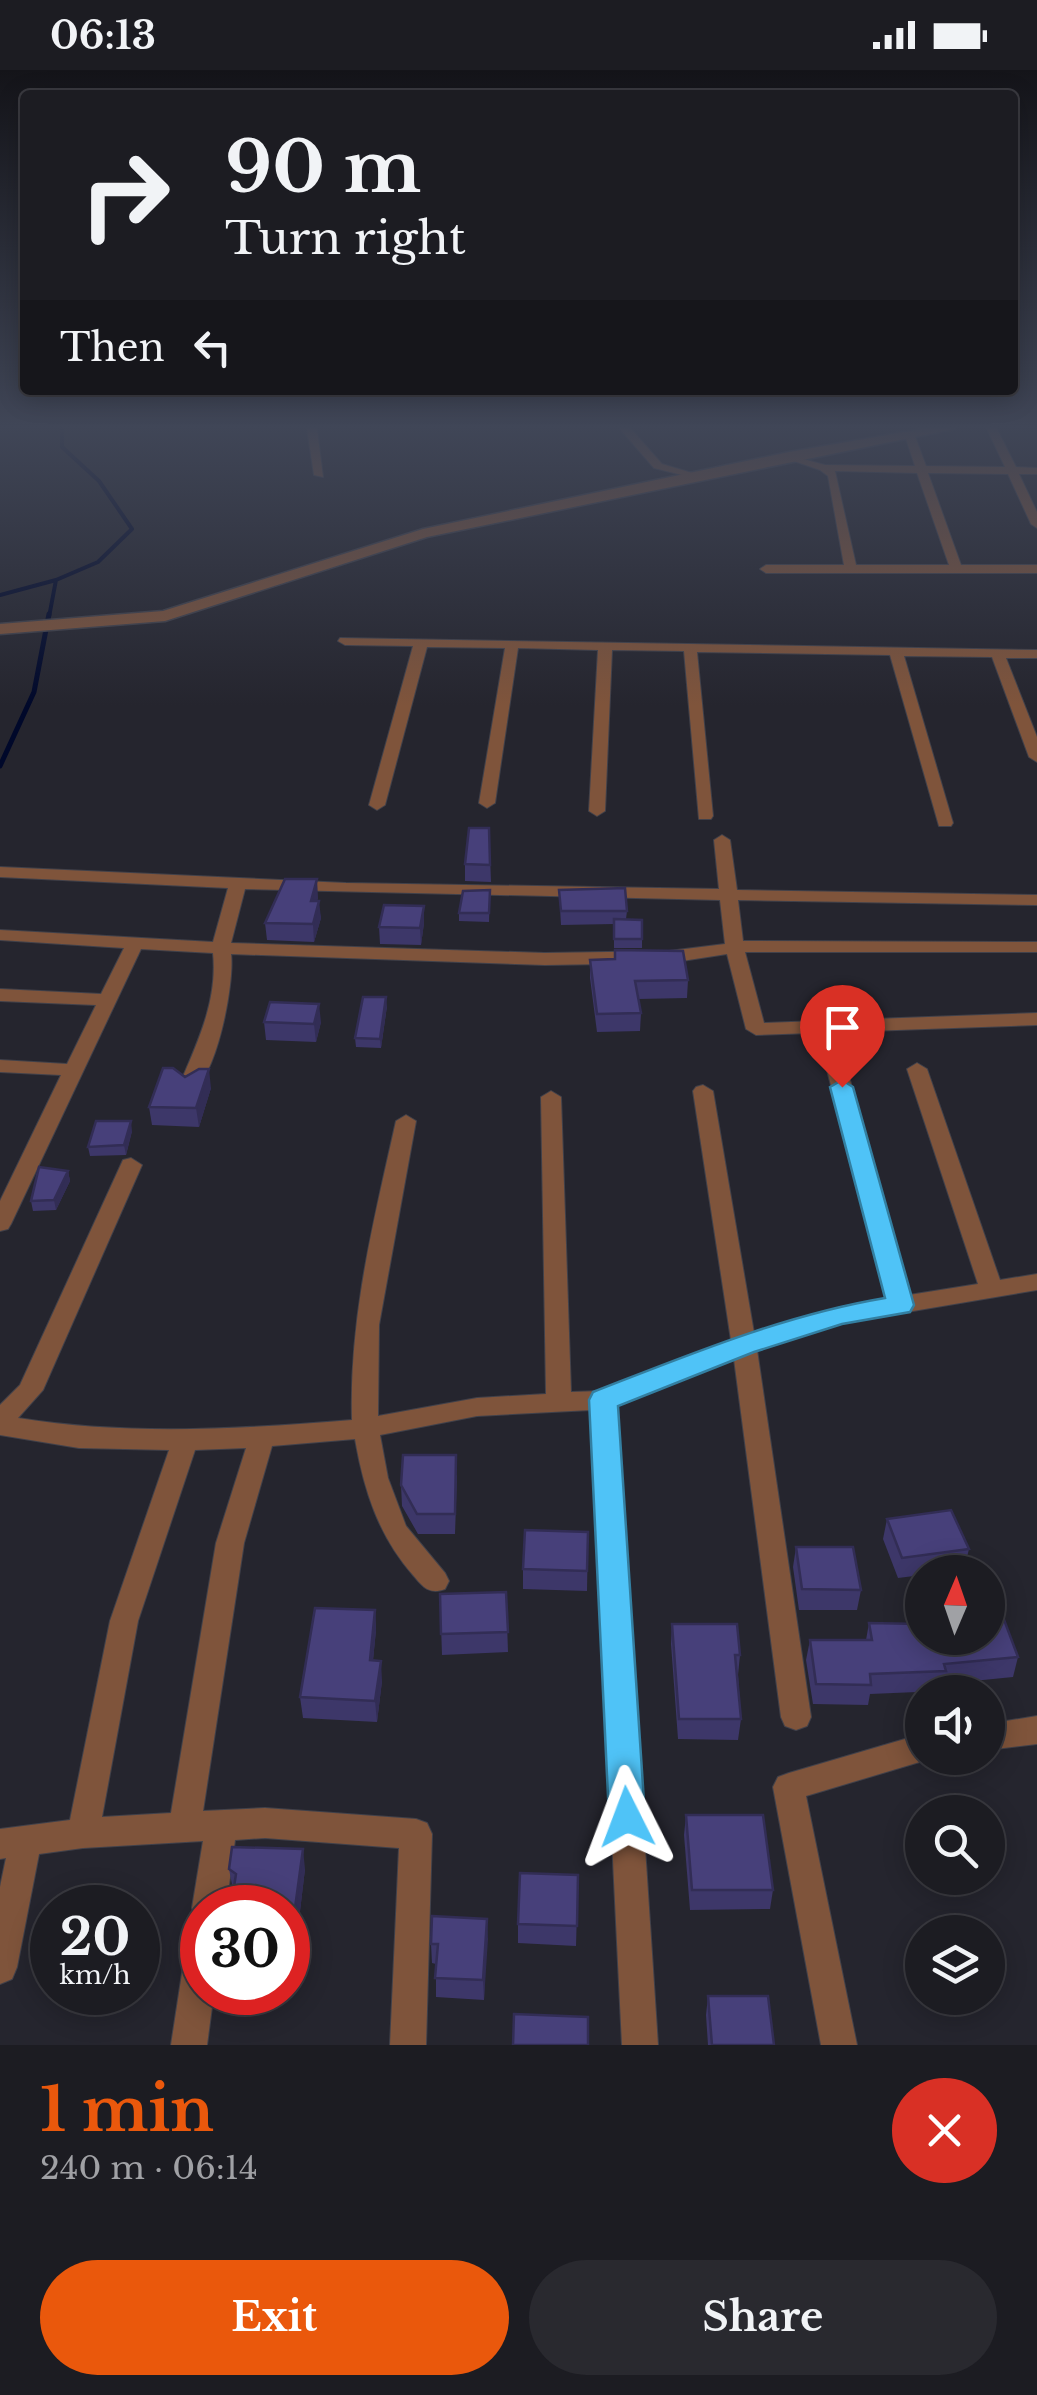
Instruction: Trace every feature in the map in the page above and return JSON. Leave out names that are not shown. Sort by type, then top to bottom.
[{"type":"street","points":[[0,629],[165,616],[423,533],[478,521]]},
{"type":"street","points":[[842,521],[851,570]]},
{"type":"street","points":[[939,521],[956,570]]},
{"type":"street","points":[[766,570],[1037,570]]},
{"type":"street","points":[[345,640],[1037,654]]},
{"type":"street","points":[[377,805],[421,642]]},
{"type":"street","points":[[487,803],[512,644]]},
{"type":"street","points":[[597,811],[605,645]]},
{"type":"street","points":[[690,647],[705,816]]},
{"type":"street","points":[[896,651],[945,823]]},
{"type":"street","points":[[996,653],[1037,757]]},
{"type":"street","points":[[722,840],[735,948],[756,1029],[1037,1019]]},
{"type":"street","points":[[0,872],[238,883],[1037,900]]},
{"type":"street","points":[[189,1086],[214,1025],[224,972],[221,947],[238,883]]},
{"type":"street","points":[[0,935],[545,959],[668,957],[735,948],[1037,947]]},
{"type":"street","points":[[0,1224],[136,941]]},
{"type":"street","points":[[0,995],[107,1000]]},
{"type":"street","points":[[832,1051],[900,1305]]},
{"type":"street","points":[[0,1066],[74,1070]]},
{"type":"street","points":[[917,1069],[992,1290]]},
{"type":"street","points":[[703,1091],[744,1345],[796,1717]]},
{"type":"street","points":[[551,1097],[559,1402]]},
{"type":"street","points":[[406,1121],[372,1297],[363,1366],[374,1472],[394,1529],[434,1581]]},
{"type":"street","points":[[0,1423],[30,1390],[130,1165]]},
{"type":"street","points":[[0,1423],[79,1438],[186,1440],[367,1428],[476,1408],[603,1400],[744,1345],[841,1315],[1037,1282]]},
{"type":"street","points":[[603,1400],[640,2045]]},
{"type":"street","points":[[185,1827],[230,1543],[262,1437]]},
{"type":"street","points":[[83,1833],[124,1621],[186,1440]]},
{"type":"street","points":[[1005,1735],[1037,1730]]},
{"type":"street","points":[[839,2045],[789,1787],[905,1753]]},
{"type":"street","points":[[0,1966],[13,1842],[83,1833],[265,1824],[416,1834],[408,2045]]},
{"type":"street","points":[[212,1885],[221,1825]]},
{"type":"street","points":[[189,2045],[193,2015]]},
{"type":"building","points":[[469,828],[489,828],[490,865],[465,864]]},
{"type":"building","points":[[285,879],[317,879],[311,901],[319,901],[313,924],[265,923]]},
{"type":"building","points":[[625,888],[627,911],[561,911],[559,890]]},
{"type":"building","points":[[490,890],[489,913],[459,913],[463,891]]},
{"type":"building","points":[[384,905],[424,906],[420,928],[379,927]]},
{"type":"building","points":[[614,919],[642,920],[642,939],[614,939]]},
{"type":"building","points":[[615,950],[683,951],[688,980],[635,981],[641,1013],[597,1014],[590,960],[615,959]]},
{"type":"building","points":[[363,997],[386,997],[380,1039],[355,1038]]},
{"type":"building","points":[[270,1002],[319,1004],[314,1024],[264,1022]]},
{"type":"building","points":[[163,1068],[173,1068],[185,1077],[199,1069],[209,1069],[196,1108],[149,1107]]},
{"type":"building","points":[[96,1121],[131,1121],[124,1145],[88,1147]]},
{"type":"building","points":[[39,1167],[68,1171],[54,1200],[31,1201]]},
{"type":"building","points":[[403,1455],[456,1455],[455,1514],[417,1514],[401,1485]]},
{"type":"building","points":[[951,1510],[969,1549],[902,1558],[887,1519]]},
{"type":"building","points":[[525,1530],[588,1532],[587,1571],[523,1569]]},
{"type":"building","points":[[796,1547],[853,1547],[861,1590],[802,1589]]},
{"type":"building","points":[[506,1592],[508,1632],[441,1634],[440,1594]]},
{"type":"building","points":[[315,1608],[375,1610],[370,1660],[381,1661],[375,1701],[300,1697]]},
{"type":"building","points":[[1005,1622],[1018,1657],[944,1664],[946,1671],[870,1674],[871,1685],[816,1684],[810,1640],[872,1640],[869,1623],[905,1624],[905,1655],[1005,1655]]},
{"type":"building","points":[[672,1624],[737,1624],[740,1655],[735,1655],[741,1719],[679,1719]]},
{"type":"building","points":[[686,1815],[763,1815],[773,1890],[692,1890]]},
{"type":"building","points":[[232,1847],[303,1849],[298,1885],[234,1885],[236,1874],[229,1869]]},
{"type":"building","points":[[520,1873],[578,1875],[577,1926],[518,1924]]},
{"type":"building","points":[[432,1916],[487,1919],[483,1980],[435,1978],[438,1944],[431,1944]]},
{"type":"building","points":[[708,1996],[768,1996],[774,2045],[712,2045]]},
{"type":"building","points":[[514,2014],[588,2017],[588,2045],[513,2045]]},
{"type":"waterway","points":[[56,580],[98,562],[132,529],[127,521]]},
{"type":"waterway","points":[[0,595],[56,580]]},
{"type":"waterway","points":[[49,617],[56,580]]},
{"type":"waterway","points":[[0,766],[34,692],[49,614]]},
{"type":"route","points":[[627,1817],[603,1400],[744,1345],[841,1315],[900,1305],[842,1087]]}]
